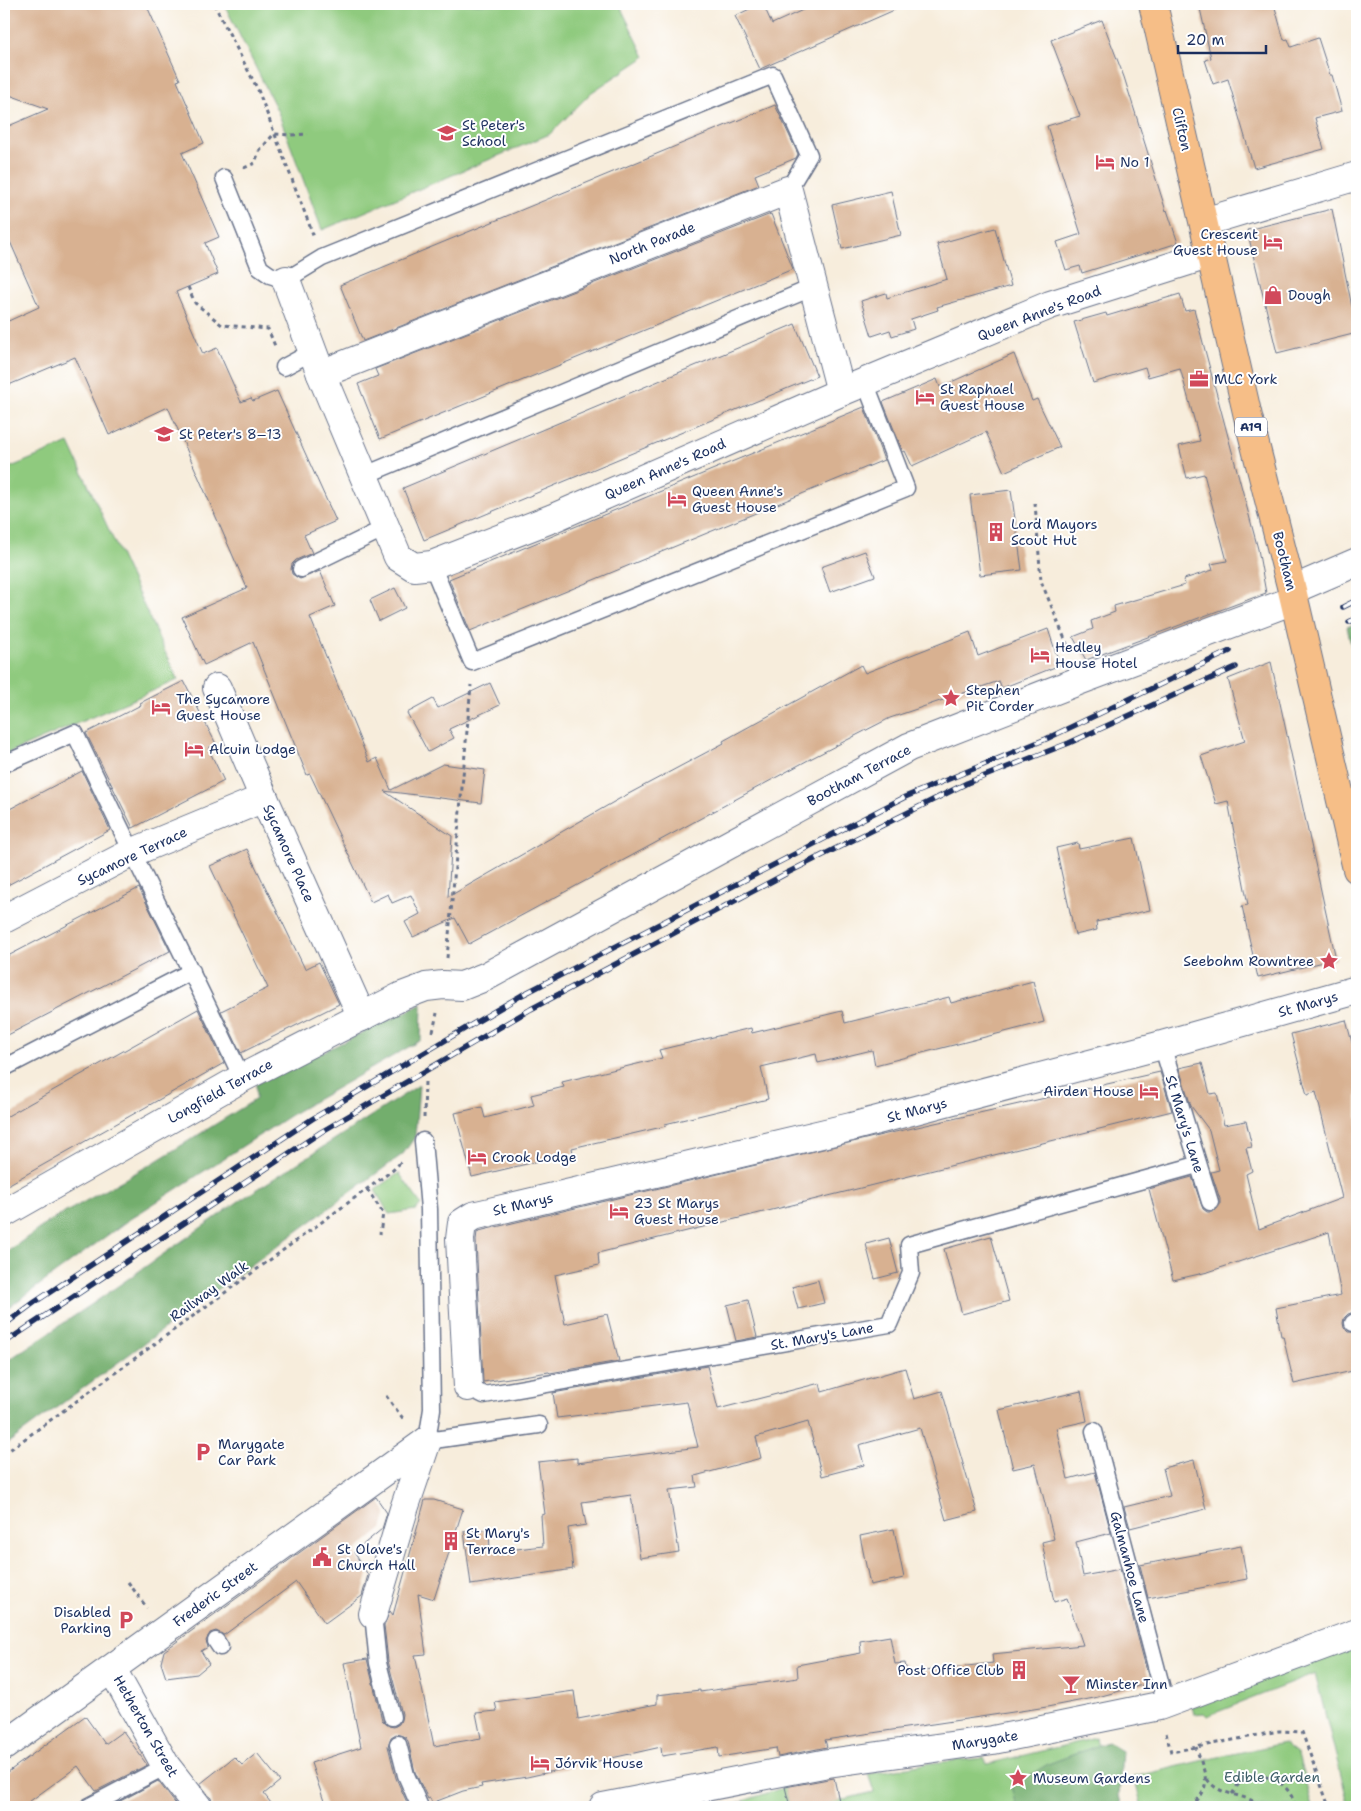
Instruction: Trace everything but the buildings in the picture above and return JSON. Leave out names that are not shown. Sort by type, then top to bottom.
[{"type":"main road","name":"Clifton","points":[[1153,4],[1211,254]]},
{"type":"main road","name":"Bootham","points":[[1211,254],[1357,869]]},
{"type":"street","points":[[1204,222],[1357,176]]},
{"type":"street","points":[[788,190],[814,287],[853,387]]},
{"type":"street","name":"North Parade","points":[[317,363],[788,190]]},
{"type":"street","name":"Queen Anne's Road","points":[[286,280],[317,363],[385,528],[398,557],[414,567],[432,565],[553,518],[853,387],[1050,306],[1211,254]]},
{"type":"street","name":"Bootham Terrace","points":[[443,984],[462,986],[487,976],[909,747],[1293,595],[1357,562]]},
{"type":"street","name":"Sycamore Place","points":[[217,688],[362,1017]]},
{"type":"street","name":"Sycamore Terrace","points":[[4,919],[131,853],[264,798]]},
{"type":"street","name":"Longfield Terrace","points":[[4,1213],[242,1078],[402,996],[426,987],[443,984]]},
{"type":"street","name":"St Marys","points":[[468,1387],[460,1239],[462,1223],[473,1216],[851,1127],[1162,1045],[1357,990]]},
{"type":"street","points":[[373,1614],[404,1509],[427,1441]]},
{"type":"street","name":"Frederic Street","points":[[4,1746],[112,1668],[196,1614],[427,1441]]},
{"type":"street","name":"Marygate","points":[[603,1807],[828,1763],[993,1740],[1162,1705],[1357,1632]]},
{"type":"street","name":"Hetherton Street","points":[[112,1668],[166,1766],[198,1807]]},
{"type":"lane","points":[[224,178],[260,268],[270,275],[286,280],[322,258],[773,75],[809,155],[788,190]]},
{"type":"lane","points":[[363,476],[814,287]]},
{"type":"lane","points":[[284,367],[317,363]]},
{"type":"lane","points":[[432,565],[472,662],[906,488],[853,387]]},
{"type":"lane","points":[[302,569],[385,528]]},
{"type":"lane","points":[[4,764],[75,733],[131,853],[192,971],[242,1078]]},
{"type":"lane","points":[[4,1068],[192,971]]},
{"type":"lane","name":"St Mary's Lane","points":[[1162,1045],[1197,1165],[1210,1202]]},
{"type":"lane","points":[[423,1140],[429,1208],[432,1409],[427,1441],[539,1426]]},
{"type":"lane","name":"St. Mary's Lane","points":[[468,1387],[484,1395],[890,1324],[911,1273],[908,1245],[1197,1165]]},
{"type":"lane","name":"Galmanhoe Lane","points":[[1094,1431],[1162,1705]]},
{"type":"lane","points":[[373,1614],[378,1663],[392,1717]]},
{"type":"lane","points":[[398,1744],[406,1775],[420,1807]]},
{"type":"lane","points":[[88,1807],[166,1766]]},
{"type":"path","points":[[214,4],[258,90],[322,258]]},
{"type":"path","points":[[259,151],[274,134],[308,134]]},
{"type":"path","points":[[188,287],[195,303],[222,325],[268,329],[284,367]]},
{"type":"path","points":[[1034,503],[1041,581],[1081,680]]},
{"type":"path","points":[[443,984],[472,662]]},
{"type":"path","points":[[423,1140],[425,1081]]},
{"type":"path","name":"Railway Walk","points":[[4,1454],[393,1170],[423,1140]]},
{"type":"path","points":[[367,1189],[383,1213],[380,1234]]},
{"type":"path","points":[[1162,1705],[1171,1752],[1278,1731],[1302,1732],[1328,1807]]},
{"type":"path","points":[[1196,1747],[1207,1778],[1212,1786],[1223,1792],[1248,1799],[1261,1807]]},
{"type":"path","points":[[1232,1794],[1239,1784],[1263,1776],[1277,1780],[1286,1788],[1293,1798],[1295,1807]]},
{"type":"path","points":[[1190,1807],[1203,1792],[1207,1778]]},
{"type":"green space","name":"St Peter's School","points":[[224,4],[619,4],[645,57],[592,92],[550,134],[322,230],[278,112]]},
{"type":"green space","points":[[69,443],[178,680],[4,755],[4,470]]},
{"type":"green space","points":[[1357,623],[1357,672],[1347,627]]},
{"type":"green space","points":[[422,1004],[421,1040],[297,1111],[127,1221],[4,1311],[4,1254],[50,1221],[153,1163],[256,1099],[256,1084]]},
{"type":"green space","points":[[419,1085],[415,1137],[403,1154],[4,1446],[4,1363],[239,1201]]},
{"type":"green space","points":[[399,1173],[421,1204],[416,1210],[389,1214],[375,1190]]},
{"type":"green space","points":[[1357,1645],[1357,1807],[1349,1807],[1315,1674],[1207,1716],[1204,1713],[1194,1714],[1192,1707]]},
{"type":"green space","name":"Museum Gardens","points":[[1096,1738],[1112,1807],[811,1807],[874,1792],[868,1774],[930,1763],[984,1758],[987,1764]]},
{"type":"green space","points":[[1107,1742],[1122,1751],[1119,1796],[1122,1807],[1017,1807],[1012,1786],[1048,1764]]},
{"type":"green space","name":"Edible Garden","points":[[1284,1743],[1298,1754],[1312,1807],[1142,1807],[1134,1777]]},
{"type":"green space","points":[[785,1787],[790,1807],[725,1807]]},
{"type":"railway","points":[[1343,607],[1357,600]]},
{"type":"railway","points":[[1349,622],[1357,618]]},
{"type":"railway","points":[[4,1325],[35,1302],[312,1119],[522,995],[905,797],[1046,739],[1230,651]]},
{"type":"railway","points":[[4,1343],[321,1132],[531,1009],[789,872],[967,783],[1069,743],[1236,667]]},
{"type":"place","name":"St Peter's School","points":[[447,133]]},
{"type":"place","name":"No 1","points":[[1105,162]]},
{"type":"place","name":"Crescent Guest House","points":[[1273,242]]},
{"type":"place","name":"Dough","points":[[1273,295]]},
{"type":"place","name":"MLC York","points":[[1199,379]]},
{"type":"place","name":"St Raphael Guest House","points":[[925,397]]},
{"type":"place","name":"St Peter's 8–13","points":[[164,434]]},
{"type":"place","name":"Queen Anne's Guest House","points":[[677,499]]},
{"type":"place","name":"Lord Mayors Scout Hut","points":[[996,532]]},
{"type":"place","name":"Hedley House Hotel","points":[[1040,655]]},
{"type":"place","name":"Stephen Pit Corder","points":[[951,698]]},
{"type":"place","name":"The Sycamore Guest House","points":[[161,707]]},
{"type":"place","name":"Alcuin Lodge","points":[[194,749]]},
{"type":"place","name":"Seebohm Rowntree","points":[[1329,961]]},
{"type":"place","name":"Airden House","points":[[1149,1091]]},
{"type":"place","name":"Crook Lodge","points":[[477,1157]]},
{"type":"place","name":"23 St Marys Guest House","points":[[619,1211]]},
{"type":"place","name":"Marygate Car Park","points":[[203,1452]]},
{"type":"place","name":"St Mary's Terrace","points":[[451,1541]]},
{"type":"place","name":"St Olave's Church Hall","points":[[322,1557]]},
{"type":"place","name":"Disabled Parking","points":[[126,1620]]},
{"type":"place","name":"Post Office Club","points":[[1019,1670]]},
{"type":"place","name":"Minster Inn","points":[[1071,1684]]},
{"type":"place","name":"Jórvik House","points":[[540,1763]]},
{"type":"place","name":"Museum Gardens","points":[[1018,1778]]}]
